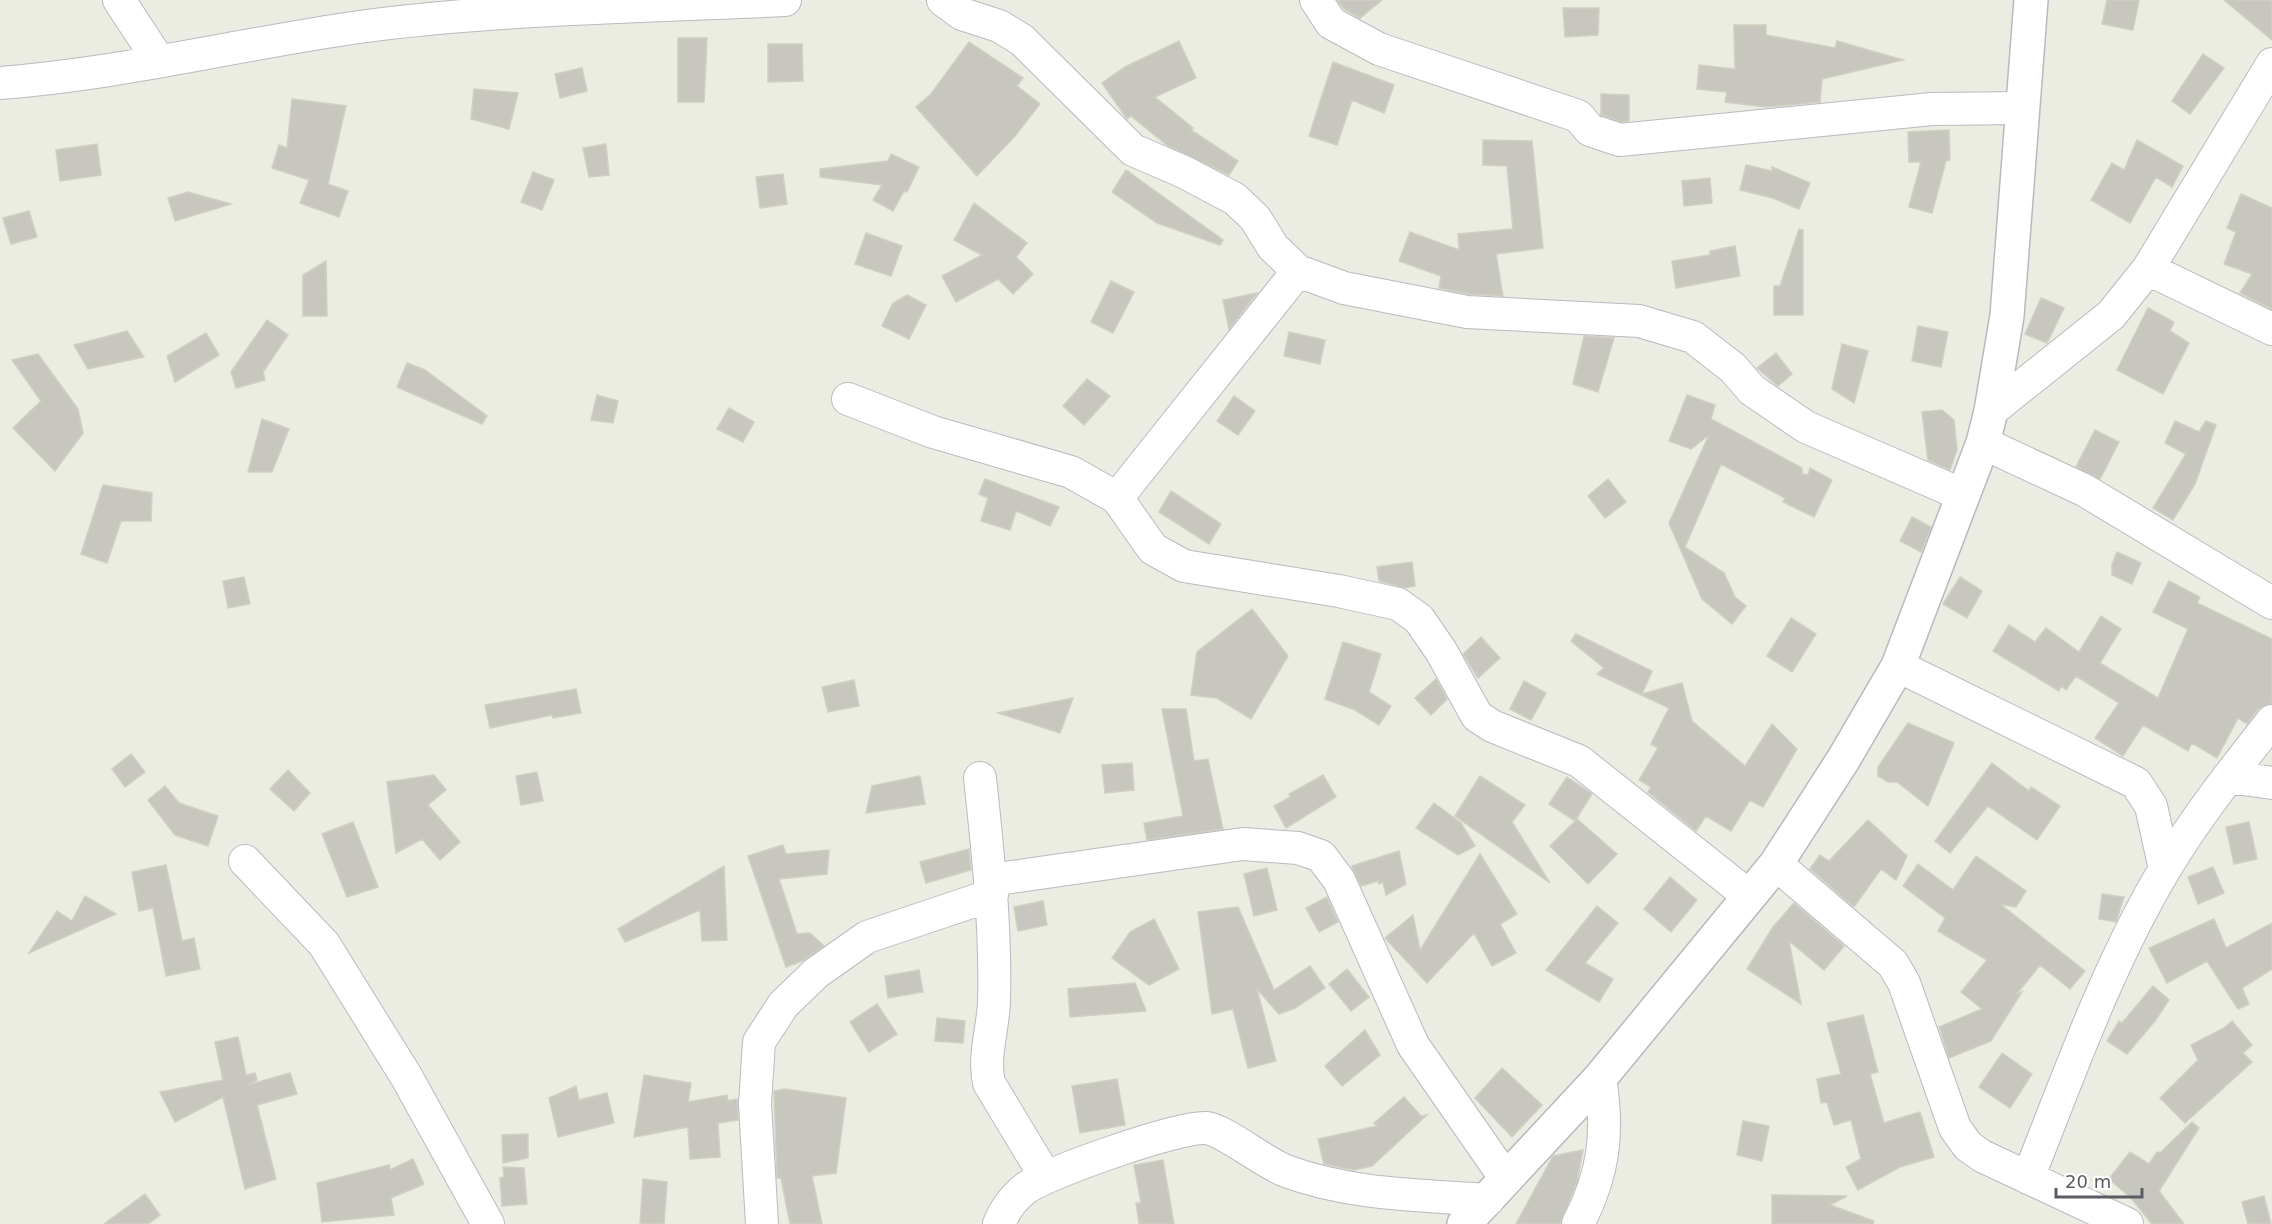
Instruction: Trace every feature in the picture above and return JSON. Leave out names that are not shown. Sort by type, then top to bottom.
[{"type":"street","points":[[119,0],[159,61]]},
{"type":"street","points":[[0,83],[63,78],[360,27],[647,3],[785,0]]},
{"type":"street","points":[[943,0],[962,14],[999,26],[1022,40],[1133,150],[1184,172],[1235,198],[1255,218],[1273,247],[1298,271],[1344,288],[1467,312],[1639,321],[1693,337],[1733,368],[1752,390],[1806,427],[1963,495]]},
{"type":"street","points":[[1316,0],[1331,23],[1379,49],[1578,116],[1590,130],[1620,140],[1932,109],[2023,108]]},
{"type":"street","points":[[1464,1224],[1600,1078],[1776,864],[1843,760],[1898,666],[1983,443],[1991,411],[2007,315],[2031,0]]},
{"type":"street","points":[[1991,411],[2110,315],[2148,269],[2272,64]]},
{"type":"street","points":[[2148,269],[2272,329]]},
{"type":"street","points":[[1117,498],[1298,271]]},
{"type":"street","points":[[848,399],[933,432],[1071,472],[1117,498],[1153,549],[1184,566],[1339,591],[1398,604],[1419,619],[1441,651],[1477,716],[1492,726],[1580,761],[1749,897]]},
{"type":"street","points":[[1983,443],[2084,490],[2272,603]]},
{"type":"street","points":[[1898,666],[2136,783],[2151,806],[2165,869]]},
{"type":"street","points":[[2028,1178],[2101,995],[2165,869],[2228,777],[2272,721]]},
{"type":"street","points":[[2228,777],[2272,783]]},
{"type":"street","points":[[980,778],[991,887],[994,1003],[986,1069],[989,1083],[1045,1176]]},
{"type":"street","points":[[762,1224],[755,1104],[759,1042],[783,1005],[816,973],[867,937],[991,887],[1243,844],[1298,848],[1321,856],[1340,880],[1413,1045],[1497,1190]]},
{"type":"street","points":[[245,861],[324,944],[406,1076],[488,1224]]},
{"type":"street","points":[[1776,864],[1893,963],[1904,983],[1955,1128],[1968,1146],[1982,1156],[2127,1224]]},
{"type":"street","points":[[1578,1224],[1590,1202],[1605,1150],[1605,1111],[1600,1078]]},
{"type":"street","points":[[999,1224],[1004,1212],[1023,1190],[1045,1176],[1140,1144],[1207,1128],[1286,1171],[1360,1191],[1497,1190]]},
{"type":"building","points":[[1337,0],[1382,0],[1360,18],[1344,9]]},
{"type":"building","points":[[2107,0],[2139,0],[2133,30],[2102,24]]},
{"type":"building","points":[[2224,0],[2272,0],[2272,40]]},
{"type":"building","points":[[1563,8],[1599,8],[1598,35],[1565,37]]},
{"type":"building","points":[[1734,25],[1766,25],[1766,35],[1835,48],[1837,41],[1903,60],[1822,79],[1820,102],[1766,107],[1725,102],[1727,92],[1697,89],[1699,65],[1735,69]]},
{"type":"building","points":[[678,38],[707,38],[704,102],[678,102]]},
{"type":"building","points":[[1179,41],[1196,78],[1155,97],[1193,128],[1191,130],[1238,161],[1229,175],[1168,146],[1131,116],[1127,119],[1102,83],[1125,67]]},
{"type":"building","points":[[969,42],[1023,78],[1017,86],[1040,104],[1015,136],[977,176],[916,107],[931,94]]},
{"type":"building","points":[[768,44],[802,44],[803,81],[768,82]]},
{"type":"building","points":[[2203,54],[2224,68],[2190,114],[2172,101]]},
{"type":"building","points":[[1333,62],[1394,85],[1384,113],[1352,100],[1337,145],[1309,136]]},
{"type":"building","points":[[582,68],[587,91],[560,98],[555,74]]},
{"type":"building","points":[[474,89],[518,93],[509,129],[471,119]]},
{"type":"building","points":[[1601,94],[1629,95],[1629,121],[1622,122],[1601,115]]},
{"type":"building","points":[[292,99],[346,106],[328,184],[348,191],[339,217],[300,203],[309,180],[272,168],[279,145],[287,148]]},
{"type":"building","points":[[1949,130],[1950,160],[1946,161],[1932,213],[1909,207],[1921,162],[1909,162],[1908,132]]},
{"type":"building","points":[[1483,140],[1532,141],[1543,248],[1496,254],[1503,296],[1469,294],[1439,288],[1441,276],[1399,261],[1410,232],[1459,250],[1458,234],[1513,229],[1507,166],[1483,165]]},
{"type":"building","points":[[2137,140],[2183,166],[2172,187],[2156,177],[2130,223],[2091,200],[2112,163],[2124,170]]},
{"type":"building","points":[[97,144],[101,175],[60,181],[56,150]]},
{"type":"building","points":[[606,144],[609,175],[589,177],[583,148]]},
{"type":"building","points":[[891,154],[919,167],[907,192],[904,191],[893,211],[873,200],[882,185],[820,177],[820,169],[888,161]]},
{"type":"building","points":[[1746,165],[1772,171],[1772,167],[1810,183],[1799,209],[1773,198],[1740,190]]},
{"type":"building","points":[[1126,170],[1223,240],[1220,245],[1157,223],[1112,192]]},
{"type":"building","points":[[533,172],[554,180],[542,210],[521,202]]},
{"type":"building","points":[[783,174],[787,204],[760,208],[756,177]]},
{"type":"building","points":[[1710,178],[1712,203],[1684,206],[1682,181]]},
{"type":"building","points":[[188,192],[231,204],[175,221],[168,198]]},
{"type":"building","points":[[2241,194],[2272,208],[2272,309],[2240,293],[2252,274],[2224,264],[2236,232],[2227,228]]},
{"type":"building","points":[[974,203],[1027,243],[1016,257],[1033,274],[1013,294],[998,279],[956,302],[942,276],[982,255],[954,240]]},
{"type":"building","points":[[29,211],[37,237],[11,244],[3,218]]},
{"type":"building","points":[[1799,229],[1803,230],[1803,315],[1774,315],[1774,286],[1780,286]]},
{"type":"building","points":[[866,233],[902,246],[891,276],[855,264]]},
{"type":"building","points":[[1735,246],[1740,276],[1676,288],[1672,261],[1710,255],[1710,251]]},
{"type":"building","points":[[326,261],[327,316],[303,316],[303,275]]},
{"type":"building","points":[[1111,281],[1134,292],[1113,333],[1091,322]]},
{"type":"building","points":[[1257,293],[1229,329],[1223,300]]},
{"type":"building","points":[[907,295],[926,305],[909,339],[882,326],[893,303]]},
{"type":"building","points":[[2041,298],[2064,308],[2047,343],[2025,334]]},
{"type":"building","points":[[2148,308],[2174,322],[2170,331],[2189,343],[2163,394],[2117,370]]},
{"type":"building","points":[[267,320],[288,335],[263,372],[265,380],[236,388],[231,372]]},
{"type":"building","points":[[1918,326],[1948,332],[1941,367],[1912,361]]},
{"type":"building","points":[[127,331],[144,357],[88,369],[74,345]]},
{"type":"building","points":[[1289,332],[1325,340],[1320,364],[1284,356]]},
{"type":"building","points":[[206,333],[219,355],[175,382],[167,356]]},
{"type":"building","points":[[1584,336],[1614,338],[1598,392],[1573,384]]},
{"type":"building","points":[[1842,344],[1868,351],[1854,403],[1832,389]]},
{"type":"building","points":[[1776,353],[1792,374],[1778,386],[1757,368]]},
{"type":"building","points":[[38,354],[78,409],[83,433],[55,471],[13,428],[41,401],[12,360]]},
{"type":"building","points":[[407,363],[425,370],[487,416],[482,424],[397,387]]},
{"type":"building","points":[[1087,379],[1110,396],[1084,425],[1063,406]]},
{"type":"building","points":[[597,395],[618,401],[613,423],[591,420]]},
{"type":"building","points":[[1687,395],[1715,405],[1711,419],[1802,468],[1802,474],[1808,475],[1810,468],[1832,480],[1814,517],[1783,502],[1785,498],[1721,464],[1685,547],[1724,573],[1735,597],[1746,606],[1732,624],[1702,599],[1669,523],[1709,435],[1691,449],[1669,441]]},
{"type":"building","points":[[1234,396],[1255,411],[1238,435],[1217,421]]},
{"type":"building","points":[[729,408],[754,422],[743,442],[717,429]]},
{"type":"building","points":[[1942,410],[1954,420],[1957,450],[1950,470],[1928,460],[1922,412]]},
{"type":"building","points":[[262,419],[289,429],[272,472],[248,472]]},
{"type":"building","points":[[2175,421],[2199,432],[2206,421],[2216,425],[2195,484],[2173,520],[2153,508],[2186,454],[2165,443]]},
{"type":"building","points":[[2095,430],[2119,442],[2100,479],[2076,467]]},
{"type":"building","points":[[985,479],[1059,507],[1050,526],[1016,511],[1010,530],[981,521],[988,498],[979,494]]},
{"type":"building","points":[[1608,479],[1626,502],[1605,518],[1588,496]]},
{"type":"building","points":[[103,485],[152,493],[151,521],[121,521],[107,563],[81,554]]},
{"type":"building","points":[[1171,491],[1221,524],[1209,544],[1159,512]]},
{"type":"building","points":[[1912,517],[1931,527],[1921,552],[1900,541]]},
{"type":"building","points":[[2117,552],[2141,563],[2132,584],[2112,575],[2112,565]]},
{"type":"building","points":[[1412,562],[1415,586],[1405,588],[1379,581],[1377,567]]},
{"type":"building","points":[[244,577],[250,604],[228,608],[223,581]]},
{"type":"building","points":[[1960,577],[1982,591],[1967,618],[1943,604]]},
{"type":"building","points":[[2169,581],[2200,597],[2197,603],[2272,639],[2272,703],[2258,709],[2247,724],[2238,718],[2217,758],[2192,743],[2188,751],[2143,725],[2123,756],[2095,738],[2119,703],[2076,676],[2066,690],[2061,686],[2059,691],[1993,651],[2009,625],[2035,642],[2046,628],[2079,652],[2101,616],[2121,629],[2100,663],[2158,698],[2188,629],[2153,612]]},
{"type":"building","points":[[1252,609],[1288,656],[1251,719],[1217,698],[1191,695],[1197,652]]},
{"type":"building","points":[[1791,618],[1816,634],[1792,672],[1767,656]]},
{"type":"building","points":[[1576,634],[1652,671],[1642,694],[1682,683],[1692,721],[1745,766],[1772,724],[1797,749],[1763,807],[1750,800],[1731,831],[1706,816],[1696,831],[1648,792],[1651,787],[1639,780],[1658,748],[1651,744],[1669,708],[1597,674],[1604,668],[1571,641]]},
{"type":"building","points":[[1481,637],[1500,658],[1478,678],[1463,654]]},
{"type":"building","points":[[1343,642],[1381,654],[1369,692],[1391,706],[1379,725],[1355,710],[1325,699]]},
{"type":"building","points":[[1436,679],[1447,699],[1431,715],[1415,698]]},
{"type":"building","points":[[854,680],[859,706],[828,712],[822,687]]},
{"type":"building","points":[[1524,681],[1546,693],[1531,720],[1510,709]]},
{"type":"building","points":[[576,689],[581,713],[553,718],[552,715],[490,728],[485,705]]},
{"type":"building","points":[[1073,698],[1060,733],[998,713]]},
{"type":"building","points":[[1162,709],[1186,709],[1194,761],[1208,759],[1223,829],[1147,840],[1144,823],[1183,816]]},
{"type":"building","points":[[1908,723],[1954,743],[1928,806],[1897,782],[1888,782],[1878,776],[1878,767]]},
{"type":"building","points":[[131,754],[145,772],[125,787],[112,769]]},
{"type":"building","points":[[1132,763],[1134,790],[1105,793],[1102,765]]},
{"type":"building","points":[[1992,763],[2029,791],[2031,787],[2060,806],[2037,840],[1988,806],[1950,853],[1935,841]]},
{"type":"building","points":[[288,770],[310,793],[294,811],[270,789]]},
{"type":"building","points":[[537,772],[543,801],[521,805],[516,776]]},
{"type":"building","points":[[434,775],[446,790],[428,805],[460,842],[440,860],[422,839],[396,853],[387,782]]},
{"type":"building","points":[[1323,775],[1336,797],[1286,828],[1274,806],[1290,797],[1289,794]]},
{"type":"building","points":[[920,776],[925,804],[866,813],[872,786]]},
{"type":"building","points":[[1480,776],[1525,805],[1512,822],[1550,883],[1455,816]]},
{"type":"building","points":[[1567,777],[1592,794],[1575,821],[1549,804]]},
{"type":"building","points":[[165,786],[179,803],[218,816],[208,846],[175,835],[148,800]]},
{"type":"building","points":[[1434,803],[1461,823],[1475,846],[1458,855],[1416,828]]},
{"type":"building","points":[[1577,819],[1617,854],[1588,884],[1550,846]]},
{"type":"building","points":[[1868,820],[1907,856],[1896,880],[1881,869],[1854,907],[1810,869],[1820,855],[1829,861]]},
{"type":"building","points":[[353,822],[378,887],[347,897],[322,834]]},
{"type":"building","points":[[2249,822],[2257,859],[2234,864],[2226,827]]},
{"type":"building","points":[[783,845],[786,854],[829,850],[827,874],[779,879],[797,934],[810,933],[824,946],[802,961],[786,967],[748,856]]},
{"type":"building","points":[[969,849],[971,870],[926,883],[920,862]]},
{"type":"building","points":[[1399,851],[1406,884],[1386,895],[1383,882],[1379,884],[1378,881],[1361,886],[1352,866]]},
{"type":"building","points":[[1480,854],[1517,914],[1500,924],[1516,953],[1492,966],[1474,933],[1427,983],[1385,938],[1413,915],[1420,950]]},
{"type":"building","points":[[1976,856],[2026,891],[2016,907],[2000,904],[2085,971],[2070,989],[2040,965],[2016,995],[2022,992],[1991,1041],[1949,1058],[1939,1027],[1982,1009],[1961,992],[1987,960],[1938,931],[1945,918],[1903,886],[1918,864],[1953,890]]},
{"type":"building","points":[[166,865],[182,941],[194,938],[200,969],[166,976],[153,908],[139,911],[132,872]]},
{"type":"building","points":[[724,866],[727,940],[702,941],[700,910],[625,942],[618,929]]},
{"type":"building","points":[[2213,867],[2224,893],[2198,904],[2188,877]]},
{"type":"building","points":[[1267,868],[1277,910],[1254,916],[1244,874]]},
{"type":"building","points":[[1670,877],[1697,900],[1671,932],[1644,909]]},
{"type":"building","points":[[2102,894],[2124,897],[2116,922],[2099,919]]},
{"type":"building","points":[[85,896],[116,914],[29,953],[57,911],[72,921]]},
{"type":"building","points":[[1327,897],[1338,922],[1319,932],[1306,908]]},
{"type":"building","points":[[1043,901],[1047,925],[1018,931],[1014,907]]},
{"type":"building","points":[[1794,903],[1844,946],[1824,970],[1789,941],[1801,1004],[1747,969],[1773,927]]},
{"type":"building","points":[[1597,906],[1618,923],[1585,963],[1613,979],[1599,1002],[1546,970]]},
{"type":"building","points":[[1238,907],[1274,990],[1310,966],[1325,988],[1295,1008],[1279,1014],[1257,989],[1276,1061],[1248,1068],[1233,1009],[1212,1014],[1198,912]]},
{"type":"building","points":[[1154,919],[1179,969],[1149,985],[1112,958],[1130,932]]},
{"type":"building","points":[[2214,919],[2226,948],[2272,923],[2272,969],[2242,988],[2249,1004],[2238,1009],[2207,961],[2167,983],[2149,948]]},
{"type":"building","points":[[1347,969],[1369,997],[1351,1011],[1329,984]]},
{"type":"building","points":[[919,970],[923,992],[888,998],[885,976]]},
{"type":"building","points":[[1135,983],[1146,1011],[1070,1017],[1068,989]]},
{"type":"building","points":[[2153,986],[2169,1000],[2155,1021],[2127,1054],[2107,1041],[2119,1021],[2122,1023]]},
{"type":"building","points":[[877,1004],[897,1034],[869,1052],[850,1022]]},
{"type":"building","points":[[1863,1015],[1878,1072],[1870,1074],[1884,1123],[1920,1112],[1934,1157],[1900,1167],[1858,1190],[1846,1167],[1861,1159],[1851,1120],[1834,1125],[1827,1102],[1821,1103],[1817,1079],[1841,1074],[1827,1023]]},
{"type":"building","points":[[937,1018],[965,1021],[963,1043],[935,1041]]},
{"type":"building","points":[[2232,1021],[2252,1045],[2243,1053],[2252,1062],[2185,1123],[2160,1098],[2198,1060],[2191,1045],[2224,1028]]},
{"type":"building","points":[[1365,1030],[1380,1055],[1342,1086],[1325,1066]]},
{"type":"building","points":[[238,1037],[246,1075],[255,1073],[257,1080],[248,1085],[290,1073],[297,1094],[257,1105],[276,1179],[245,1189],[223,1097],[175,1122],[160,1092],[223,1080],[215,1042]]},
{"type":"building","points":[[2002,1053],[2032,1074],[2010,1108],[1979,1087]]},
{"type":"building","points":[[1502,1068],[1542,1105],[1512,1137],[1475,1098]]},
{"type":"building","points":[[644,1075],[691,1083],[688,1102],[727,1095],[728,1101],[737,1099],[738,1120],[718,1123],[720,1157],[690,1159],[688,1127],[634,1137]]},
{"type":"building","points":[[1117,1079],[1125,1125],[1080,1133],[1072,1086]]},
{"type":"building","points":[[576,1086],[579,1100],[607,1093],[614,1123],[558,1137],[549,1098]]},
{"type":"building","points":[[785,1089],[846,1098],[836,1173],[812,1176],[822,1224],[790,1224],[781,1178],[777,1178],[774,1091]]},
{"type":"building","points":[[1404,1097],[1421,1116],[1427,1115],[1372,1166],[1354,1170],[1324,1164],[1318,1139],[1377,1126],[1374,1123]]},
{"type":"building","points":[[1743,1121],[1769,1126],[1762,1161],[1737,1155]]},
{"type":"building","points":[[2192,1122],[2199,1128],[2159,1191],[2184,1224],[2152,1224],[2131,1198],[2109,1179],[2130,1152],[2149,1164],[2157,1152],[2160,1153]]},
{"type":"building","points":[[528,1134],[528,1158],[503,1163],[502,1135]]},
{"type":"building","points":[[1583,1150],[1577,1182],[1560,1224],[1516,1224],[1553,1156]]},
{"type":"building","points":[[413,1159],[424,1184],[391,1198],[394,1215],[322,1222],[317,1183],[389,1165],[390,1170]]},
{"type":"building","points":[[1163,1160],[1174,1224],[1139,1224],[1136,1203],[1141,1203],[1134,1165]]},
{"type":"building","points":[[503,1167],[524,1168],[527,1204],[502,1206],[500,1178],[504,1177]]},
{"type":"building","points":[[643,1179],[667,1182],[664,1224],[640,1224]]},
{"type":"building","points":[[145,1194],[160,1215],[148,1224],[104,1224]]},
{"type":"building","points":[[1772,1195],[1847,1196],[1830,1205],[1874,1221],[1873,1224],[1772,1224]]},
{"type":"building","points":[[2264,1196],[2271,1224],[2248,1224],[2242,1202]]}]
